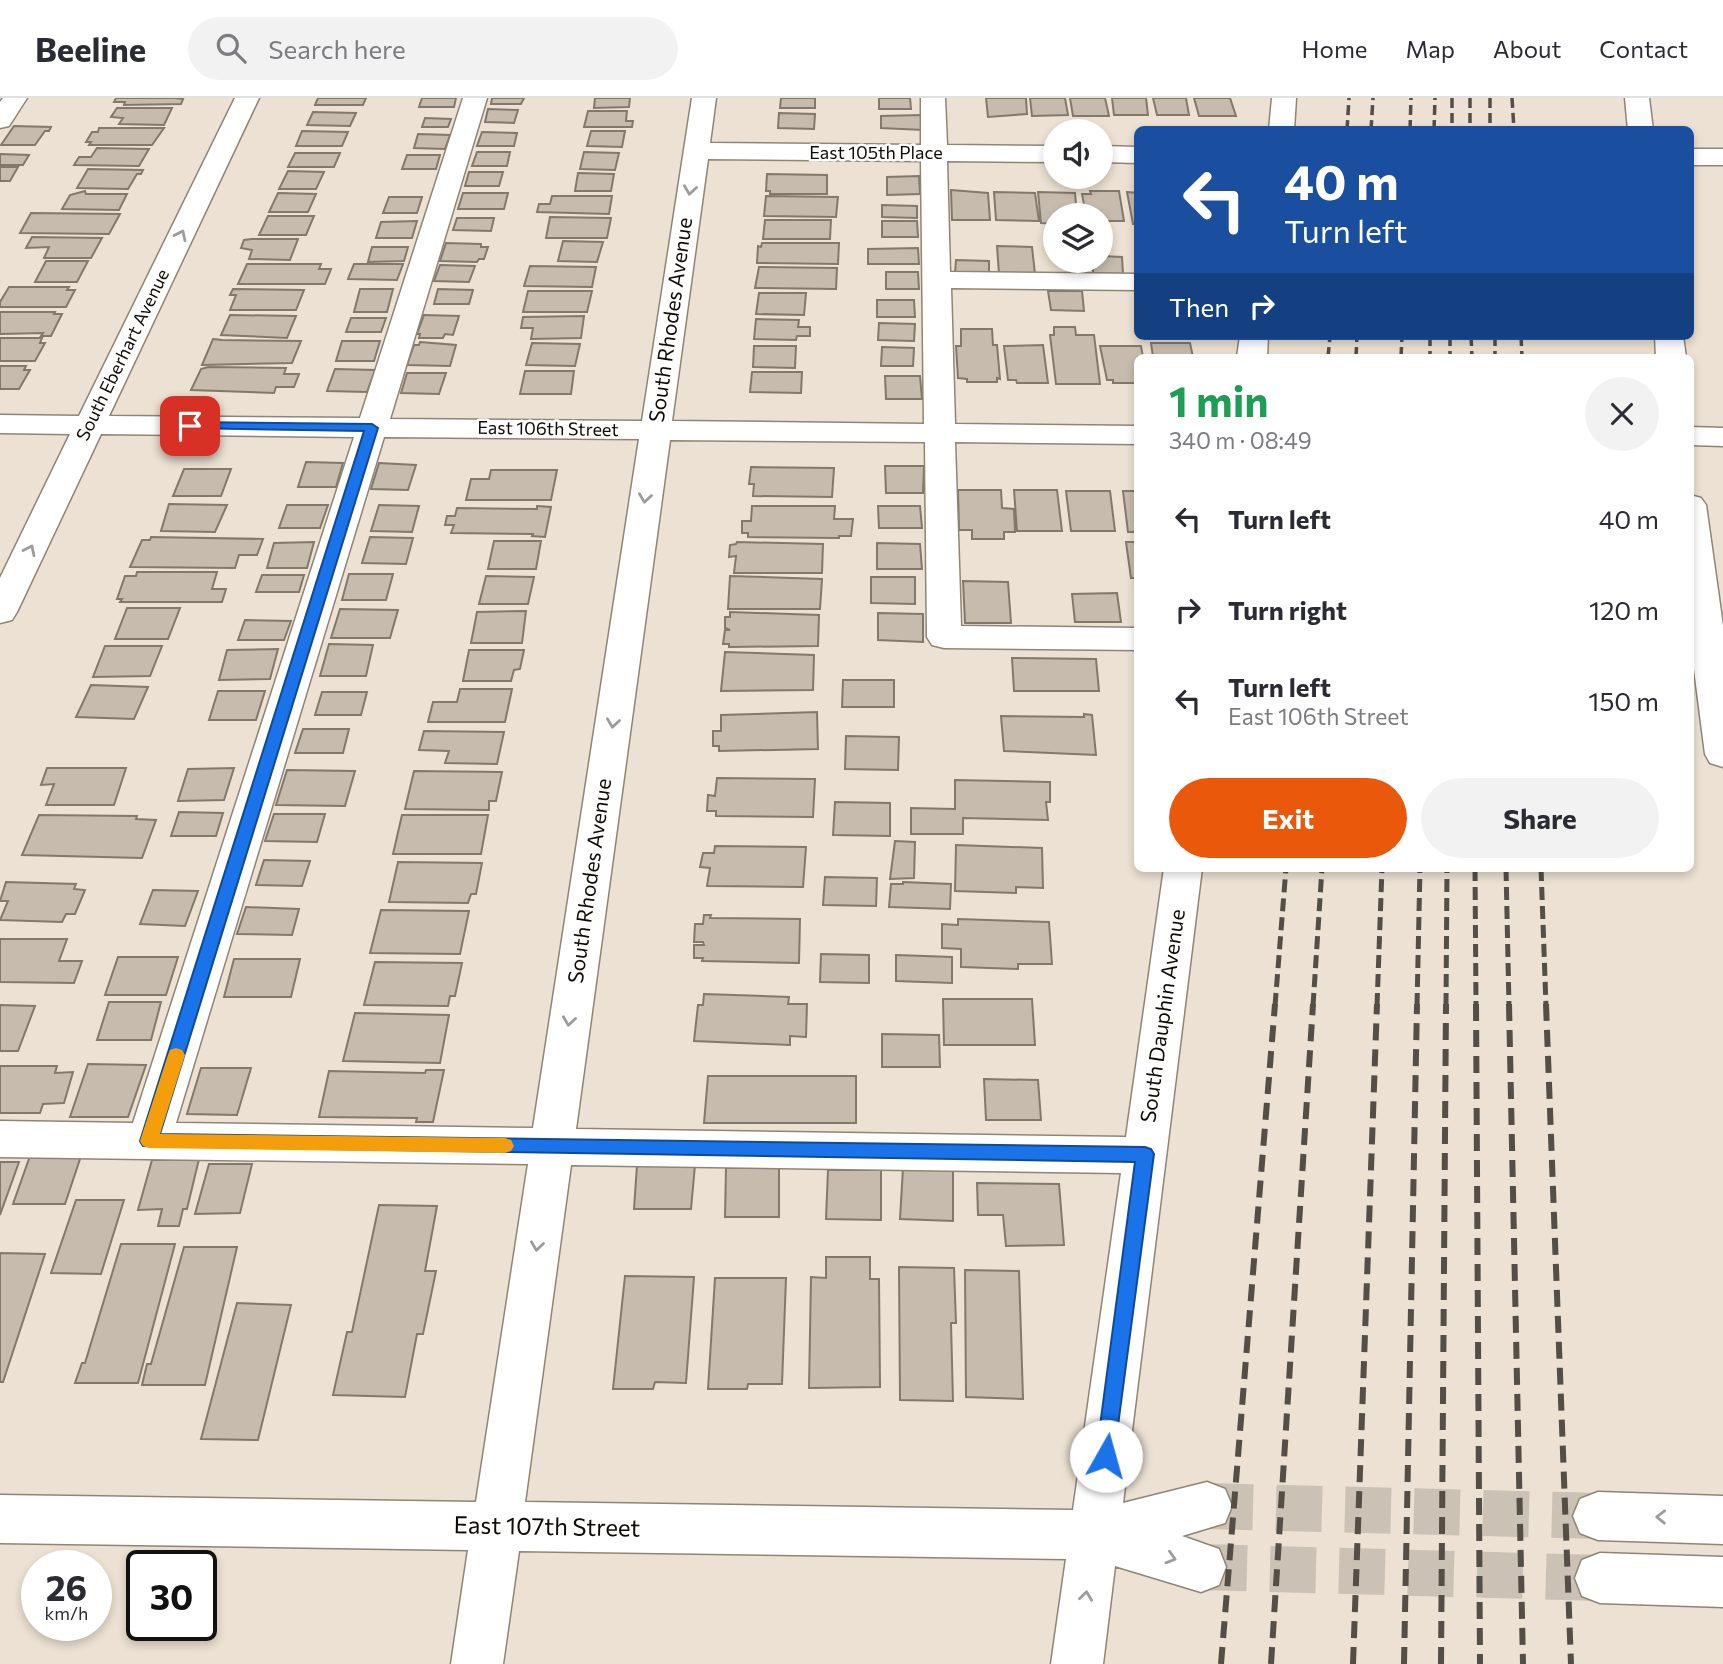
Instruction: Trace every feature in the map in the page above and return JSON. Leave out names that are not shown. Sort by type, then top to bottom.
[{"type":"street","points":[[0,121],[15,98]]},
{"type":"street","name":"South Eberhart Avenue","points":[[0,612],[247,98]]},
{"type":"street","points":[[149,1141],[475,98]]},
{"type":"street","name":"South Rhodes Avenue","points":[[477,1664],[704,98]]},
{"type":"street","points":[[933,98],[944,637],[1134,639]]},
{"type":"street","points":[[1281,126],[1284,98]]},
{"type":"street","points":[[1637,98],[1640,126]]},
{"type":"street","name":"East 105th Place","points":[[696,151],[1043,154]]},
{"type":"street","points":[[1113,154],[1134,155]]},
{"type":"street","points":[[1694,157],[1723,157]]},
{"type":"street","points":[[936,280],[1134,282]]},
{"type":"street","name":"East 106th Street","points":[[0,424],[1134,435]]},
{"type":"street","points":[[1694,436],[1723,437]]},
{"type":"street","points":[[1694,535],[1723,754]]},
{"type":"street","name":"South Dauphin Avenue","points":[[1077,1664],[1182,872]]},
{"type":"street","points":[[0,1139],[1145,1154]]},
{"type":"street","name":"East 107th Street","points":[[0,1519],[1094,1535],[1207,1506]]},
{"type":"street","points":[[1598,1516],[1723,1520]]},
{"type":"street","name":"East 107th Street","points":[[1094,1535],[1200,1567]]},
{"type":"street","points":[[1600,1578],[1723,1582]]},
{"type":"building","points":[[116,98],[183,99],[181,104],[124,105],[125,102],[114,102]]},
{"type":"building","points":[[318,98],[366,98],[363,105],[315,105]]},
{"type":"building","points":[[422,98],[456,98],[454,107],[419,107]]},
{"type":"building","points":[[492,98],[524,98],[521,104],[491,104]]},
{"type":"building","points":[[595,98],[630,98],[629,107],[594,108]]},
{"type":"building","points":[[781,98],[815,98],[815,108],[780,108]]},
{"type":"building","points":[[879,98],[910,98],[911,109],[879,109]]},
{"type":"building","points":[[986,98],[1026,98],[1027,114],[988,117]]},
{"type":"building","points":[[1030,98],[1065,98],[1068,115],[1032,116]]},
{"type":"building","points":[[1070,98],[1105,98],[1109,116],[1073,116]]},
{"type":"building","points":[[1112,98],[1146,98],[1148,115],[1114,115]]},
{"type":"building","points":[[1153,98],[1186,98],[1189,115],[1157,115]]},
{"type":"building","points":[[1194,98],[1230,98],[1236,116],[1199,116]]},
{"type":"building","points":[[117,108],[172,108],[164,125],[119,124],[123,118],[111,117]]},
{"type":"building","points":[[488,109],[518,110],[514,123],[485,122]]},
{"type":"building","points":[[588,111],[627,111],[626,121],[633,121],[632,127],[584,127]]},
{"type":"building","points":[[313,112],[356,113],[350,126],[307,125]]},
{"type":"building","points":[[779,113],[815,114],[814,129],[778,128]]},
{"type":"building","points":[[922,115],[923,130],[881,128],[881,116]]},
{"type":"building","points":[[425,118],[451,119],[448,127],[422,127]]},
{"type":"building","points":[[14,126],[51,127],[35,145],[1,145]]},
{"type":"building","points":[[99,128],[164,128],[152,145],[89,145],[91,142],[86,142],[92,132],[98,132]]},
{"type":"building","points":[[302,131],[348,132],[342,146],[296,146]]},
{"type":"building","points":[[591,131],[625,131],[622,147],[587,146]]},
{"type":"building","points":[[482,132],[517,133],[514,146],[477,146]]},
{"type":"building","points":[[418,134],[450,135],[445,149],[414,148]]},
{"type":"building","points":[[97,148],[149,149],[139,166],[74,165],[79,157],[91,157]]},
{"type":"building","points":[[477,152],[510,152],[507,166],[472,166]]},
{"type":"building","points":[[584,152],[619,153],[615,170],[580,169]]},
{"type":"building","points":[[295,153],[340,153],[334,167],[288,167]]},
{"type":"building","points":[[0,154],[29,155],[23,165],[0,165]]},
{"type":"building","points":[[407,155],[440,155],[436,169],[402,169]]},
{"type":"building","points":[[0,167],[18,167],[10,181],[0,181]]},
{"type":"building","points":[[88,169],[143,170],[141,174],[137,174],[128,189],[77,188]]},
{"type":"building","points":[[288,171],[324,172],[316,189],[279,189]]},
{"type":"building","points":[[469,172],[503,172],[499,186],[465,186]]},
{"type":"building","points":[[578,173],[614,174],[611,191],[575,191]]},
{"type":"building","points":[[767,174],[827,175],[827,194],[770,194],[770,191],[766,191]]},
{"type":"building","points":[[919,176],[920,194],[887,195],[887,177]]},
{"type":"building","points":[[951,190],[988,193],[990,220],[952,220]]},
{"type":"building","points":[[85,191],[86,194],[127,194],[119,210],[62,209],[70,195]]},
{"type":"building","points":[[1090,191],[1119,191],[1124,221],[1113,221],[1113,203],[1084,203],[1082,194],[1091,194]]},
{"type":"building","points":[[994,192],[1035,193],[1039,221],[996,220]]},
{"type":"building","points":[[1038,192],[1075,193],[1076,203],[1043,203],[1041,223]]},
{"type":"building","points":[[1127,192],[1134,193],[1133,224]]},
{"type":"building","points":[[278,193],[316,194],[308,212],[269,212]]},
{"type":"building","points":[[463,193],[508,193],[504,209],[458,209]]},
{"type":"building","points":[[552,196],[612,196],[609,214],[537,212],[539,204],[550,204]]},
{"type":"building","points":[[766,196],[838,197],[836,217],[764,216]]},
{"type":"building","points":[[389,197],[422,197],[417,213],[383,213]]},
{"type":"building","points":[[882,205],[917,206],[917,218],[882,217]]},
{"type":"building","points":[[31,213],[120,214],[109,234],[20,233]]},
{"type":"building","points":[[268,216],[314,216],[306,235],[259,235]]},
{"type":"building","points":[[550,217],[611,218],[607,238],[546,238]]},
{"type":"building","points":[[457,218],[494,218],[491,231],[453,230]]},
{"type":"building","points":[[765,220],[831,220],[830,239],[763,239]]},
{"type":"building","points":[[417,221],[412,238],[376,238],[381,222]]},
{"type":"building","points":[[882,221],[917,221],[918,237],[882,237]]},
{"type":"building","points":[[32,237],[102,238],[91,258],[44,258],[49,247],[26,248]]},
{"type":"building","points":[[298,239],[290,260],[249,259],[252,250],[241,248],[244,240]]},
{"type":"building","points":[[563,241],[603,242],[597,262],[558,261]]},
{"type":"building","points":[[446,243],[481,244],[481,247],[488,247],[484,259],[477,262],[440,261]]},
{"type":"building","points":[[762,243],[839,243],[838,264],[757,263],[758,246],[761,247]]},
{"type":"building","points":[[997,246],[1032,247],[1035,274],[999,274]]},
{"type":"building","points":[[372,247],[408,247],[404,261],[368,262]]},
{"type":"building","points":[[918,248],[919,264],[868,264],[868,249]]},
{"type":"building","points":[[1113,257],[1122,257],[1123,274],[1093,273],[1113,273]]},
{"type":"building","points":[[956,260],[989,261],[989,273],[955,273]]},
{"type":"building","points":[[46,261],[88,261],[77,282],[35,282]]},
{"type":"building","points":[[247,264],[321,264],[319,269],[331,269],[325,284],[238,284]]},
{"type":"building","points":[[354,264],[403,264],[397,280],[348,279]]},
{"type":"building","points":[[440,265],[475,266],[469,282],[434,281]]},
{"type":"building","points":[[530,266],[596,267],[592,287],[524,286]]},
{"type":"building","points":[[759,267],[837,268],[836,289],[755,288]]},
{"type":"building","points":[[886,272],[918,272],[919,289],[886,289]]},
{"type":"building","points":[[9,287],[69,287],[67,290],[75,290],[66,307],[0,307]]},
{"type":"building","points":[[233,289],[304,290],[296,310],[230,310],[236,295],[230,295]]},
{"type":"building","points":[[360,289],[393,289],[387,312],[354,312]]},
{"type":"building","points":[[438,289],[473,290],[469,304],[434,304]]},
{"type":"building","points":[[528,291],[592,291],[587,312],[523,312]]},
{"type":"building","points":[[1048,291],[1082,291],[1084,311],[1051,310]]},
{"type":"building","points":[[759,293],[806,293],[804,315],[756,314]]},
{"type":"building","points":[[877,300],[914,300],[915,317],[877,317]]},
{"type":"building","points":[[0,312],[62,314],[51,336],[41,336],[43,333],[0,334]]},
{"type":"building","points":[[230,315],[296,316],[287,338],[221,335]]},
{"type":"building","points":[[424,315],[459,316],[453,335],[445,334],[443,338],[419,338],[420,334],[417,334]]},
{"type":"building","points":[[584,316],[581,338],[531,339],[533,328],[521,328],[523,317]]},
{"type":"building","points":[[351,318],[386,318],[381,332],[346,332]]},
{"type":"building","points":[[756,319],[799,320],[798,327],[810,327],[810,336],[797,336],[796,340],[754,339]]},
{"type":"building","points":[[879,323],[915,324],[914,341],[878,340]]},
{"type":"building","points":[[1054,327],[1075,327],[1076,335],[1094,335],[1100,384],[1056,384],[1050,335],[1054,335]]},
{"type":"building","points":[[961,329],[992,329],[993,345],[997,345],[1000,379],[997,378],[997,382],[967,382],[967,379],[958,378],[956,346],[961,346]]},
{"type":"building","points":[[0,338],[42,338],[40,343],[45,343],[35,361],[0,361]]},
{"type":"building","points":[[213,339],[301,341],[292,363],[202,365]]},
{"type":"building","points":[[342,341],[380,341],[374,361],[336,361]]},
{"type":"building","points":[[420,342],[456,345],[450,366],[407,365],[414,345],[419,345]]},
{"type":"building","points":[[532,343],[580,344],[575,366],[526,365]]},
{"type":"building","points":[[1151,343],[1190,343],[1192,354],[1153,354]]},
{"type":"building","points":[[1043,345],[1048,383],[1017,383],[1016,380],[1008,380],[1004,346]]},
{"type":"building","points":[[754,346],[796,346],[795,368],[753,367]]},
{"type":"building","points":[[1100,346],[1141,346],[1142,354],[1134,354],[1134,383],[1113,383],[1113,380],[1107,380]]},
{"type":"building","points":[[882,347],[914,348],[913,366],[881,366]]},
{"type":"building","points":[[0,366],[26,366],[24,370],[30,370],[19,389],[0,389]]},
{"type":"building","points":[[286,368],[284,374],[299,374],[294,387],[276,387],[274,393],[191,390],[201,369]]},
{"type":"building","points":[[335,369],[375,370],[367,392],[327,391]]},
{"type":"building","points":[[525,371],[574,371],[571,394],[520,394]]},
{"type":"building","points":[[752,372],[802,372],[801,393],[750,392]]},
{"type":"building","points":[[407,373],[446,373],[439,394],[401,393]]},
{"type":"building","points":[[885,376],[920,376],[922,399],[886,399]]},
{"type":"building","points":[[306,462],[343,463],[336,487],[298,487]]},
{"type":"building","points":[[379,463],[416,465],[408,490],[371,489]]},
{"type":"building","points":[[885,466],[924,466],[923,493],[886,493]]},
{"type":"building","points":[[751,467],[834,468],[832,497],[753,496],[754,484],[749,484]]},
{"type":"building","points":[[184,469],[231,469],[221,496],[173,496]]},
{"type":"building","points":[[491,470],[557,470],[551,500],[466,500],[471,479],[489,479]]},
{"type":"building","points":[[958,490],[1001,490],[1002,508],[1014,509],[1015,532],[1004,532],[1004,539],[972,539],[972,530],[959,530]]},
{"type":"building","points":[[1014,490],[1057,490],[1062,531],[1017,531]]},
{"type":"building","points":[[1066,491],[1110,491],[1115,531],[1071,531]]},
{"type":"building","points":[[1123,491],[1134,491],[1134,532],[1128,532]]},
{"type":"building","points":[[169,504],[227,505],[215,532],[161,531]]},
{"type":"building","points":[[287,505],[328,505],[320,528],[279,528]]},
{"type":"building","points":[[379,505],[419,506],[412,532],[371,531]]},
{"type":"building","points":[[537,506],[551,507],[545,537],[532,536],[533,534],[451,533],[454,525],[445,525],[447,516],[455,516],[457,508],[537,509]]},
{"type":"building","points":[[752,506],[835,506],[834,519],[853,519],[851,536],[748,537],[748,533],[742,533],[742,521],[751,521]]},
{"type":"building","points":[[878,506],[920,506],[922,528],[879,528]]},
{"type":"building","points":[[151,537],[263,539],[257,555],[239,555],[235,568],[130,567],[142,540],[150,540]]},
{"type":"building","points":[[370,537],[413,538],[406,564],[362,563]]},
{"type":"building","points":[[494,541],[541,541],[536,569],[488,569]]},
{"type":"building","points":[[314,542],[307,568],[267,568],[274,543]]},
{"type":"building","points":[[737,542],[823,544],[822,573],[734,573],[736,556],[729,557],[730,545]]},
{"type":"building","points":[[1126,542],[1134,542],[1134,578],[1131,578]]},
{"type":"building","points":[[877,543],[920,544],[922,569],[877,569]]},
{"type":"building","points":[[137,572],[217,572],[212,589],[226,589],[222,602],[120,602],[122,599],[117,599],[125,576],[136,576]]},
{"type":"building","points":[[349,574],[393,574],[386,600],[342,600]]},
{"type":"building","points":[[262,575],[304,575],[299,592],[256,592]]},
{"type":"building","points":[[486,576],[534,577],[528,604],[479,604]]},
{"type":"building","points":[[730,576],[822,579],[820,609],[728,609]]},
{"type":"building","points":[[871,577],[915,577],[915,604],[871,603]]},
{"type":"building","points":[[963,581],[1008,582],[1011,623],[965,623]]},
{"type":"building","points":[[1117,593],[1121,622],[1075,622],[1072,594]]},
{"type":"building","points":[[127,608],[180,608],[168,639],[115,639]]},
{"type":"building","points":[[340,609],[398,610],[390,638],[331,638]]},
{"type":"building","points":[[526,611],[522,643],[471,643],[477,612]]},
{"type":"building","points":[[730,612],[819,615],[818,646],[729,647],[729,644],[723,644],[725,630],[730,630],[725,628],[725,617],[730,617]]},
{"type":"building","points":[[878,613],[923,614],[923,642],[878,640]]},
{"type":"building","points":[[245,620],[291,621],[284,640],[238,640]]},
{"type":"building","points":[[329,644],[373,645],[366,676],[320,676]]},
{"type":"building","points":[[105,646],[162,646],[150,676],[93,677]]},
{"type":"building","points":[[278,649],[270,679],[219,680],[227,650]]},
{"type":"building","points":[[469,650],[524,650],[520,669],[514,670],[511,681],[463,681]]},
{"type":"building","points":[[725,652],[814,655],[813,690],[721,691]]},
{"type":"building","points":[[1012,658],[1096,659],[1099,691],[1014,691]]},
{"type":"building","points":[[843,680],[894,680],[894,707],[842,707]]},
{"type":"building","points":[[91,685],[148,687],[134,719],[76,717]]},
{"type":"building","points":[[460,689],[512,689],[505,722],[428,722],[433,702],[457,702]]},
{"type":"building","points":[[218,691],[265,691],[256,720],[209,720]]},
{"type":"building","points":[[322,692],[367,692],[361,715],[315,715]]},
{"type":"building","points":[[817,712],[818,749],[719,751],[719,746],[713,746],[713,731],[721,731],[721,715]]},
{"type":"building","points":[[1084,714],[1092,715],[1096,755],[1004,751],[1001,716],[1084,717]]},
{"type":"building","points":[[303,729],[349,729],[343,753],[295,753]]},
{"type":"building","points":[[424,731],[504,732],[497,764],[445,763],[449,751],[419,750]]},
{"type":"building","points":[[846,736],[899,737],[898,770],[845,769]]},
{"type":"building","points":[[47,768],[126,768],[114,805],[46,805],[54,784],[41,785]]},
{"type":"building","points":[[234,768],[224,800],[178,801],[188,769]]},
{"type":"building","points":[[287,770],[355,771],[345,806],[276,805]]},
{"type":"building","points":[[414,771],[502,772],[496,801],[489,801],[489,810],[405,809]]},
{"type":"building","points":[[717,778],[815,779],[813,817],[716,816],[716,811],[707,811],[708,795],[715,796]]},
{"type":"building","points":[[955,780],[1050,782],[1050,802],[1046,802],[1048,820],[963,818],[963,834],[911,834],[911,808],[955,809]]},
{"type":"building","points":[[835,802],[890,803],[890,836],[833,835]]},
{"type":"building","points":[[179,812],[223,813],[216,836],[171,836]]},
{"type":"building","points":[[274,814],[325,814],[317,842],[265,841]]},
{"type":"building","points":[[39,815],[137,816],[136,819],[156,820],[142,858],[22,855]]},
{"type":"building","points":[[402,815],[488,815],[481,854],[393,854]]},
{"type":"building","points":[[895,841],[915,842],[914,878],[890,879]]},
{"type":"building","points":[[956,845],[1042,848],[1043,888],[1016,887],[1016,893],[955,891]]},
{"type":"building","points":[[715,846],[806,847],[803,887],[707,886],[710,868],[700,867],[703,853],[714,853]]},
{"type":"building","points":[[264,860],[310,861],[302,886],[256,885]]},
{"type":"building","points":[[398,862],[482,863],[476,894],[471,894],[468,903],[389,902]]},
{"type":"building","points":[[825,877],[877,878],[876,906],[823,905]]},
{"type":"building","points":[[6,882],[76,884],[74,889],[85,890],[75,914],[66,914],[62,922],[0,920],[8,901],[0,901]]},
{"type":"building","points":[[891,884],[951,884],[950,909],[889,907]]},
{"type":"building","points":[[153,890],[198,891],[185,926],[140,924]]},
{"type":"building","points":[[246,907],[299,909],[292,935],[237,934]]},
{"type":"building","points":[[381,910],[469,911],[460,954],[370,953]]},
{"type":"building","points":[[704,915],[711,915],[710,918],[800,919],[799,963],[702,961],[703,958],[694,958],[694,945],[704,945],[703,942],[694,942],[695,924],[703,924]]},
{"type":"building","points":[[958,919],[1049,922],[1052,964],[1018,964],[1018,969],[961,967],[961,949],[942,948],[942,924],[958,925]]},
{"type":"building","points":[[0,939],[67,939],[59,961],[82,961],[74,983],[0,982]]},
{"type":"building","points":[[821,954],[869,955],[869,983],[820,982]]},
{"type":"building","points":[[896,955],[952,957],[952,983],[896,981]]},
{"type":"building","points":[[118,957],[178,957],[166,995],[105,995]]},
{"type":"building","points":[[234,959],[300,959],[291,997],[224,997]]},
{"type":"building","points":[[375,962],[462,963],[455,996],[450,996],[448,1006],[364,1005]]},
{"type":"building","points":[[704,994],[789,997],[788,1004],[807,1004],[806,1037],[790,1036],[790,1045],[694,1041],[698,1005],[703,1005]]},
{"type":"building","points":[[943,999],[1032,999],[1035,1045],[944,1045]]},
{"type":"building","points":[[109,1002],[161,1002],[151,1040],[97,1040]]},
{"type":"building","points":[[0,1005],[35,1006],[18,1051],[0,1051]]},
{"type":"building","points":[[355,1013],[449,1015],[440,1063],[343,1061]]},
{"type":"building","points":[[882,1034],[939,1035],[940,1067],[882,1067]]},
{"type":"building","points":[[88,1064],[146,1065],[128,1117],[70,1117]]},
{"type":"building","points":[[0,1066],[57,1066],[55,1073],[73,1072],[64,1103],[43,1104],[40,1113],[0,1113]]},
{"type":"building","points":[[201,1068],[251,1068],[237,1115],[187,1114]]},
{"type":"building","points":[[426,1070],[444,1070],[433,1122],[416,1122],[417,1118],[319,1117],[329,1071],[425,1073]]},
{"type":"building","points":[[708,1076],[856,1076],[856,1123],[704,1123]]},
{"type":"building","points":[[984,1079],[1038,1080],[1041,1120],[986,1120]]},
{"type":"building","points":[[30,1156],[81,1156],[65,1204],[13,1204]]},
{"type":"building","points":[[199,1159],[187,1209],[183,1209],[179,1226],[158,1226],[162,1209],[138,1210],[152,1160]]},
{"type":"building","points":[[0,1162],[19,1162],[0,1215]]},
{"type":"building","points":[[209,1164],[252,1164],[240,1213],[195,1214]]},
{"type":"building","points":[[637,1165],[695,1165],[691,1209],[634,1209]]},
{"type":"building","points":[[779,1167],[779,1217],[725,1217],[726,1168]]},
{"type":"building","points":[[903,1168],[953,1170],[953,1221],[900,1219]]},
{"type":"building","points":[[828,1170],[881,1170],[881,1220],[826,1219]]},
{"type":"building","points":[[977,1183],[1059,1184],[1064,1245],[1006,1246],[1003,1215],[978,1215]]},
{"type":"building","points":[[76,1200],[124,1200],[101,1274],[51,1273]]},
{"type":"building","points":[[379,1205],[437,1206],[425,1271],[436,1271],[423,1334],[417,1334],[405,1397],[333,1395],[347,1332],[352,1332]]},
{"type":"building","points":[[121,1244],[175,1244],[138,1383],[75,1383],[82,1363],[85,1363]]},
{"type":"building","points":[[184,1247],[237,1247],[205,1385],[142,1385],[147,1364],[151,1364]]},
{"type":"building","points":[[0,1253],[45,1254],[3,1382],[0,1382]]},
{"type":"building","points":[[826,1257],[870,1257],[870,1279],[879,1279],[880,1387],[809,1388],[811,1277],[826,1278]]},
{"type":"building","points":[[899,1267],[954,1268],[956,1323],[951,1323],[953,1401],[900,1400]]},
{"type":"building","points":[[965,1270],[1019,1271],[1023,1399],[966,1397]]},
{"type":"building","points":[[625,1276],[694,1277],[686,1383],[655,1382],[653,1389],[613,1389]]},
{"type":"building","points":[[715,1278],[786,1278],[782,1384],[748,1384],[747,1389],[708,1389]]},
{"type":"building","points":[[237,1303],[291,1305],[258,1440],[201,1439]]},
{"type":"tunnel","points":[[1207,1506],[1598,1516]]},
{"type":"tunnel","points":[[1201,1567],[1600,1578]]},
{"type":"railway","points":[[1347,126],[1349,98]]},
{"type":"railway","points":[[1371,126],[1373,98]]},
{"type":"railway","points":[[1410,126],[1411,98]]},
{"type":"railway","points":[[1434,126],[1435,98]]},
{"type":"railway","points":[[1452,98],[1452,126]]},
{"type":"railway","points":[[1470,98],[1470,126]]},
{"type":"railway","points":[[1490,98],[1490,126]]},
{"type":"railway","points":[[1512,98],[1514,126]]},
{"type":"railway","points":[[1328,354],[1330,340]]},
{"type":"railway","points":[[1356,354],[1357,340]]},
{"type":"railway","points":[[1401,354],[1402,340]]},
{"type":"railway","points":[[1430,340],[1430,354]]},
{"type":"railway","points":[[1450,340],[1450,354]]},
{"type":"railway","points":[[1471,340],[1472,354]]},
{"type":"railway","points":[[1495,340],[1495,354]]},
{"type":"railway","points":[[1521,340],[1522,354]]},
{"type":"railway","points":[[1275,1006],[1286,872]]},
{"type":"railway","points":[[1313,1006],[1322,872]]},
{"type":"railway","points":[[1377,1006],[1382,872]]},
{"type":"railway","points":[[1417,1006],[1420,872]]},
{"type":"railway","points":[[1446,1006],[1447,872]]},
{"type":"railway","points":[[1475,872],[1476,1006]]},
{"type":"railway","points":[[1506,872],[1509,1006]]},
{"type":"railway","points":[[1541,872],[1546,1006]]},
{"type":"railway","points":[[1221,1664],[1275,1004]]},
{"type":"railway","points":[[1271,1664],[1313,1004]]},
{"type":"railway","points":[[1353,1664],[1377,1004]]},
{"type":"railway","points":[[1404,1664],[1417,1004]]},
{"type":"railway","points":[[1441,1664],[1446,1004]]},
{"type":"railway","points":[[1476,1004],[1480,1664]]},
{"type":"railway","points":[[1509,1004],[1523,1664]]},
{"type":"railway","points":[[1546,1004],[1571,1664]]},
{"type":"slow traffic","points":[[176,1055],[149,1141],[505,1146]]},
{"type":"route","points":[[190,426],[372,428],[149,1141],[1145,1154],[1106,1456]]}]
